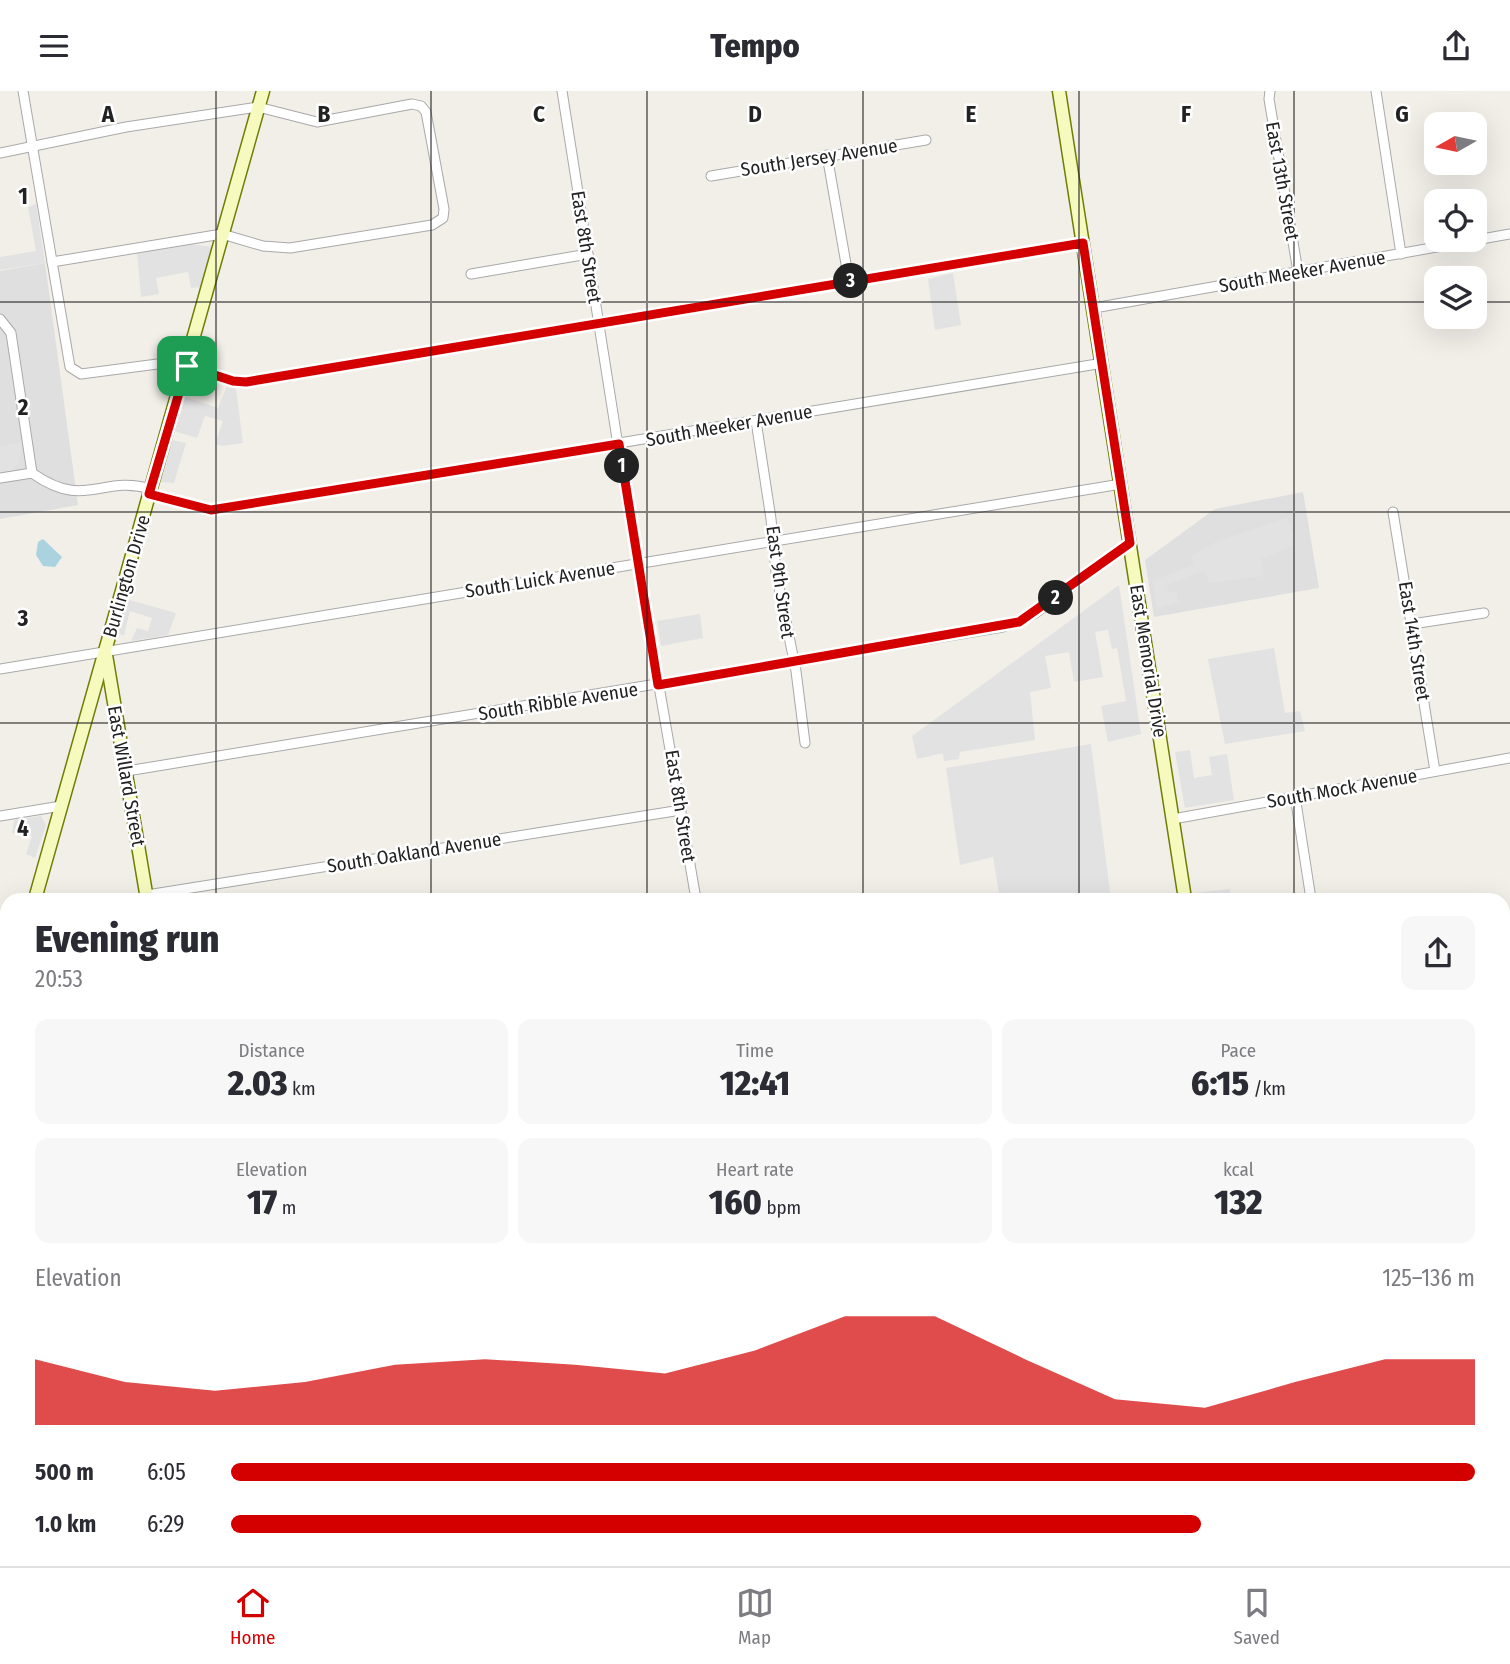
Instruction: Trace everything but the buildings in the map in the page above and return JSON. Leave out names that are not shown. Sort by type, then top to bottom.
[{"type":"street","points":[[23,91],[68,362],[73,370],[81,374],[187,363],[233,381],[246,382],[1083,243]]},
{"type":"street","name":"Burlington Drive","points":[[36,893],[263,91]]},
{"type":"street","name":"East 8th Street","points":[[562,91],[658,685],[695,893]]},
{"type":"street","name":"East Memorial Drive","points":[[1059,91],[1184,893]]},
{"type":"street","name":"East 13th Street","points":[[1270,91],[1269,99],[1298,272]]},
{"type":"street","points":[[1376,91],[1401,254]]},
{"type":"street","points":[[0,153],[126,127],[258,107],[317,121],[412,104],[421,106],[429,121],[442,195],[441,220],[432,225],[297,248],[263,246],[222,234],[52,262]]},
{"type":"street","name":"South Jersey Avenue","points":[[711,176],[926,140]]},
{"type":"street","points":[[827,155],[849,281]]},
{"type":"street","name":"South Meeker Avenue","points":[[1094,308],[1510,234]]},
{"type":"street","points":[[471,274],[588,254]]},
{"type":"street","points":[[0,319],[11,333],[32,473],[0,478]]},
{"type":"street","name":"South Meeker Avenue","points":[[32,473],[66,491],[133,484],[150,492],[211,510],[1102,363]]},
{"type":"street","name":"East 9th Street","points":[[756,421],[772,519],[772,541],[805,743]]},
{"type":"street","name":"South Luick Avenue","points":[[0,669],[1121,484]]},
{"type":"street","name":"East 14th Street","points":[[1393,512],[1436,771]]},
{"type":"street","name":"South Ribble Avenue","points":[[127,771],[658,685],[1019,622],[1130,543]]},
{"type":"street","points":[[1412,624],[1484,613]]},
{"type":"street","name":"East Willard Street","points":[[105,652],[146,893]]},
{"type":"street","name":"South Mock Avenue","points":[[1174,819],[1510,758]]},
{"type":"street","points":[[1295,796],[1310,893]]},
{"type":"street","points":[[0,816],[61,806]]},
{"type":"street","name":"South Oakland Avenue","points":[[172,893],[681,810]]},
{"type":"shaded area","points":[[36,204],[45,263],[0,270],[0,257],[36,251],[28,207]]},
{"type":"shaded area","points":[[190,244],[213,247],[201,287],[191,288],[188,272],[156,278],[159,294],[141,297],[137,252]]},
{"type":"shaded area","points":[[45,263],[78,505],[0,519],[0,271]]},
{"type":"shaded area","points":[[953,273],[961,325],[935,330],[928,279]]},
{"type":"shaded area","points":[[227,386],[236,389],[243,443],[222,446],[215,444],[223,421],[205,416],[197,438],[174,431],[183,396],[218,408]]},
{"type":"shaded area","points":[[171,440],[186,443],[174,483],[160,482]]},
{"type":"shaded area","points":[[22,442],[19,463],[11,471],[0,472],[0,446]]},
{"type":"shaded area","points":[[1303,492],[1319,588],[1154,617],[1145,560],[1215,509]]},
{"type":"shaded area","points":[[1287,518],[1296,544],[1261,559],[1264,576],[1209,583],[1204,570],[1167,585],[1168,592],[1177,592],[1178,602],[1157,608],[1153,581],[1194,564],[1191,556],[1216,542]]},
{"type":"shaded area","points":[[1119,585],[1141,734],[1108,742],[1101,706],[1126,701],[1117,648],[1112,649],[1108,630],[1095,632],[1103,677],[1074,682],[1069,652],[1045,656],[1051,688],[1030,692],[1035,740],[960,752],[959,759],[944,761],[943,753],[917,759],[912,736]]},
{"type":"shaded area","points":[[126,599],[176,613],[168,635],[131,641],[137,628],[148,631],[152,618],[130,611],[124,636],[116,632]]},
{"type":"shaded area","points":[[700,614],[703,638],[661,646],[657,621]]},
{"type":"shaded area","points":[[1274,648],[1285,713],[1300,711],[1305,731],[1225,744],[1208,659]]},
{"type":"shaded area","points":[[1091,744],[1110,893],[999,893],[993,857],[960,865],[946,768]]},
{"type":"shaded area","points":[[1190,750],[1194,778],[1212,775],[1209,757],[1227,754],[1234,800],[1185,808],[1175,752]]},
{"type":"shaded area","points":[[41,816],[46,825],[35,858],[26,854],[32,836],[12,833],[14,820]]},
{"type":"shaded area","points":[[1230,889],[1231,893],[1196,893]]},
{"type":"water","points":[[43,539],[62,557],[55,567],[43,566],[36,555],[38,542]]},
{"type":"route","points":[[1083,243],[1130,543],[1027,619],[1003,627],[658,685],[619,444],[205,510],[149,494],[187,366],[233,381],[246,382],[1083,243]]}]
